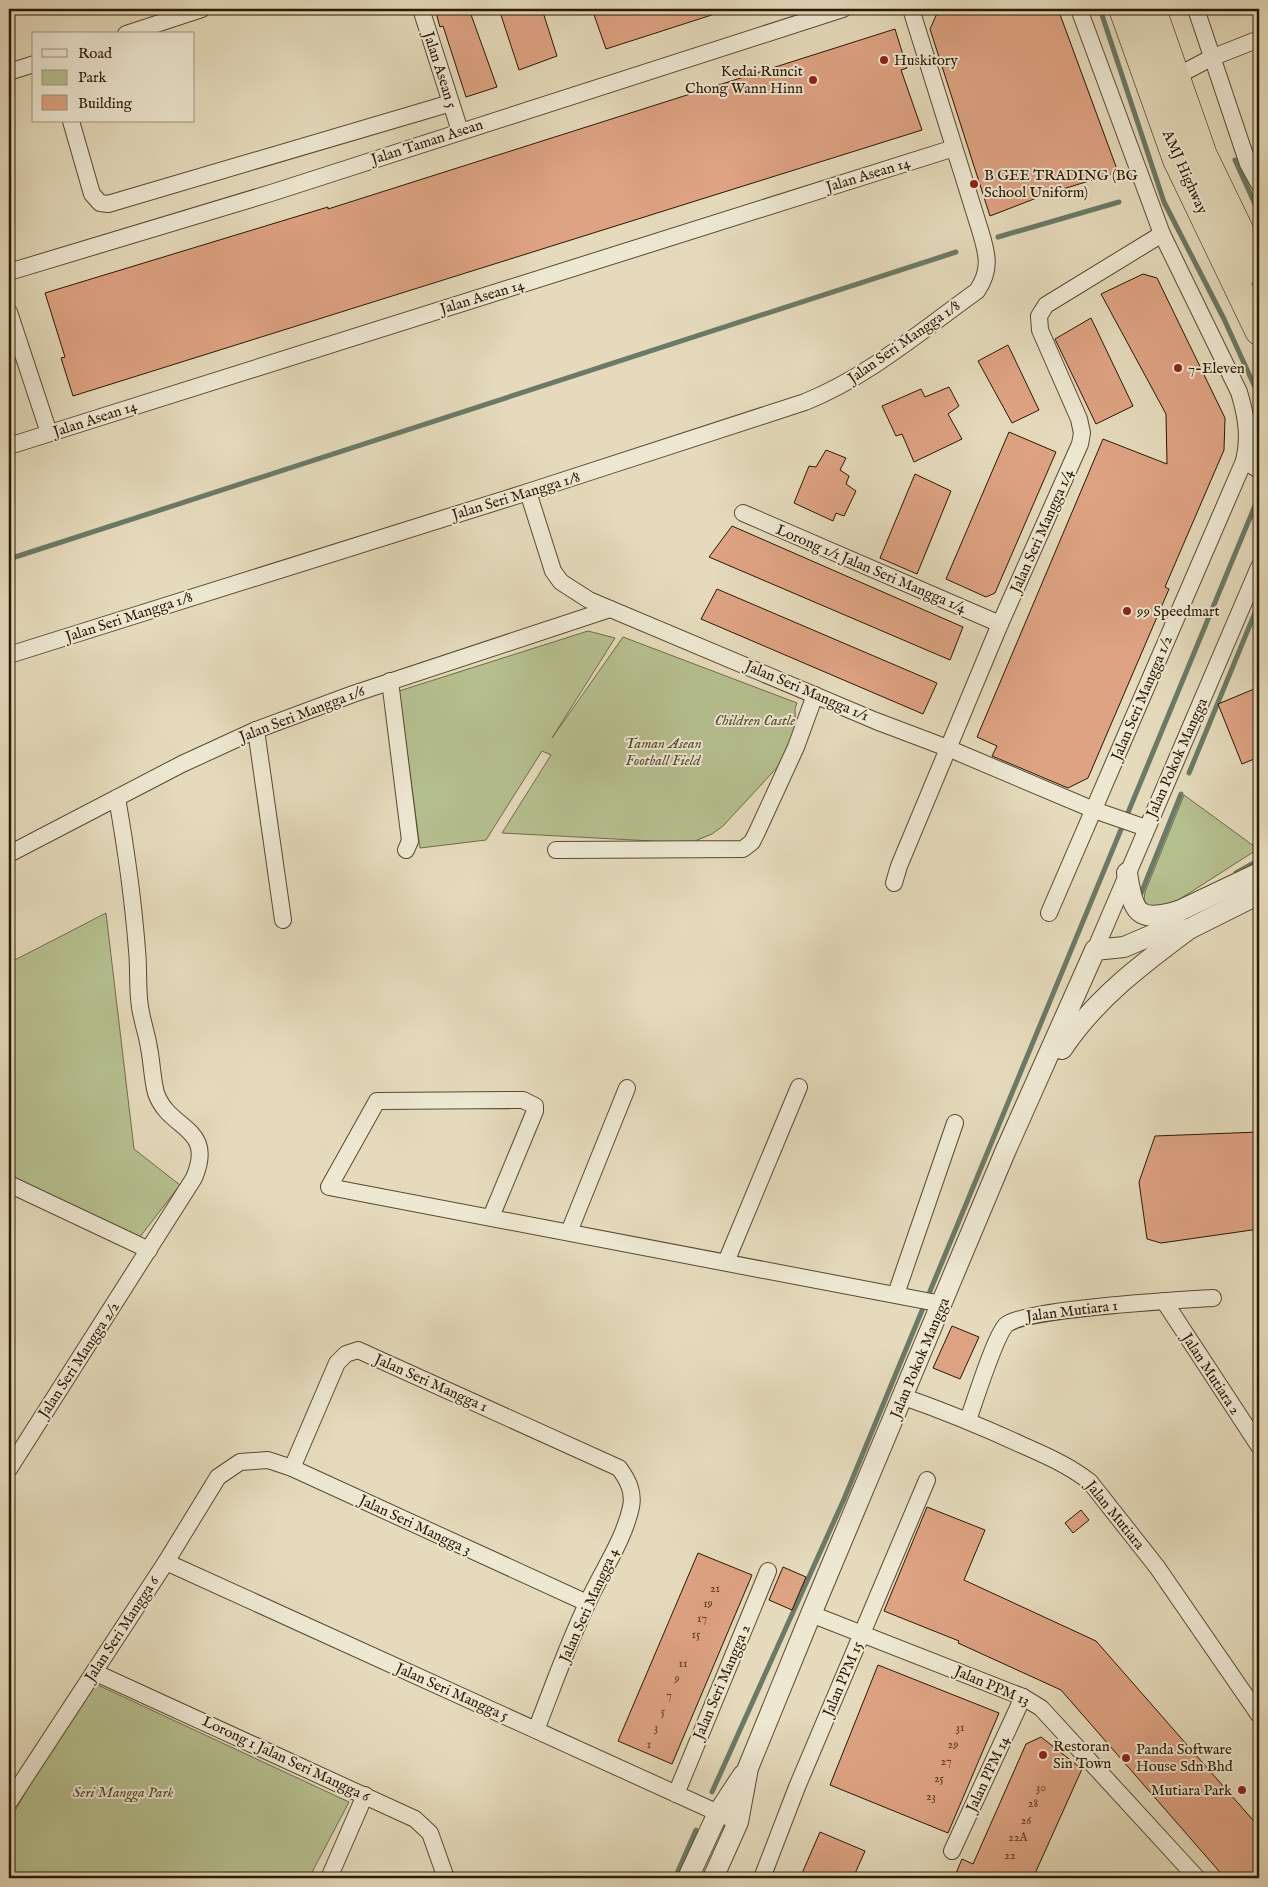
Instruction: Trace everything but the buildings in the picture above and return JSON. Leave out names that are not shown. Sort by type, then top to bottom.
[{"type":"highway","name":"AMJ Highway","points":[[1123,9],[1176,160],[1259,331]]},
{"type":"highway","name":"AMJ Highway","points":[[1152,9],[1203,155],[1259,271]]},
{"type":"street","name":"Jalan Asean 5","points":[[421,9],[460,131]]},
{"type":"street","name":"Jalan Taman Asean","points":[[9,272],[271,193],[843,9]]},
{"type":"street","points":[[912,9],[954,148]]},
{"type":"street","name":"Jalan Seri Mangga 1/2","points":[[1048,913],[1244,461],[1248,443],[1247,425],[1239,392],[1162,234],[1079,9]]},
{"type":"street","points":[[1196,9],[1248,164],[1259,184]]},
{"type":"street","points":[[132,32],[196,10]]},
{"type":"street","points":[[1175,76],[1211,58],[1259,39]]},
{"type":"street","points":[[9,72],[32,65]]},
{"type":"street","points":[[71,122],[92,194],[100,203],[108,204],[451,103]]},
{"type":"street","name":"Jalan Seri Mangga 1/8","points":[[9,656],[528,492],[804,402],[836,389],[861,375],[977,290],[987,271],[988,259],[954,148]]},
{"type":"street","name":"Jalan Asean 14","points":[[9,446],[954,148]]},
{"type":"street","name":"Jalan Seri Mangga 1/4","points":[[894,882],[1000,624],[1080,444],[1082,433],[1079,420],[1040,330],[1039,316],[1046,305],[1162,234]]},
{"type":"street","points":[[9,312],[49,433]]},
{"type":"street","points":[[1244,461],[1259,470]]},
{"type":"street","name":"Jalan Seri Mangga 1/1","points":[[528,492],[546,556],[561,582],[589,600],[1094,810],[1140,826]]},
{"type":"street","name":"Lorong 1/1 Jalan Seri Mangga 1/4","points":[[743,513],[1000,624]]},
{"type":"street","name":"Jalan Pokok Mangga","points":[[688,1878],[718,1813],[748,1768],[811,1614],[904,1397],[930,1301],[1033,1092],[1127,873],[1140,826],[1259,567]]},
{"type":"street","name":"Jalan Seri Mangga 1/6","points":[[9,854],[182,764],[256,730],[390,681],[610,609]]},
{"type":"street","points":[[390,681],[410,841],[406,850]]},
{"type":"street","points":[[556,850],[743,849],[752,842],[757,832],[796,747],[815,695]]},
{"type":"street","points":[[256,730],[282,920]]},
{"type":"street","name":"Jalan Seri Mangga 2/2","points":[[9,1469],[194,1178],[201,1153],[198,1141],[191,1130],[164,1108],[156,1093],[148,1042],[139,1006],[138,952],[131,876],[117,798]]},
{"type":"street","points":[[1127,873],[1130,893],[1140,913],[1148,917],[1160,916],[1181,910]]},
{"type":"street","points":[[1164,930],[1166,920],[1181,910],[1259,873]]},
{"type":"street","points":[[1095,950],[1124,947],[1164,930],[1174,933],[1191,928],[1259,894]]},
{"type":"street","points":[[1033,1092],[1076,1028],[1108,994],[1191,928]]},
{"type":"street","points":[[726,1262],[799,1087]]},
{"type":"street","points":[[569,1232],[627,1088]]},
{"type":"street","points":[[491,1217],[534,1112],[534,1106],[523,1100],[377,1101],[329,1187],[930,1301]]},
{"type":"street","points":[[896,1294],[955,1123]]},
{"type":"street","points":[[9,1184],[149,1250]]},
{"type":"street","name":"Jalan Mutiara 1","points":[[968,1420],[1001,1331],[1015,1319],[1026,1316],[1164,1301],[1213,1298]]},
{"type":"street","name":"Jalan Mutiara 2","points":[[1164,1301],[1259,1446]]},
{"type":"street","name":"Jalan Seri Mangga 1","points":[[292,1468],[337,1363],[346,1354],[358,1350],[619,1468],[628,1479]]},
{"type":"street","name":"Jalan Mutiara","points":[[904,1397],[968,1420],[1038,1452],[1080,1474],[1090,1482],[1157,1568],[1259,1715]]},
{"type":"street","name":"Jalan Seri Mangga 3","points":[[240,1462],[268,1460],[292,1468],[587,1603]]},
{"type":"street","name":"Jalan Seri Mangga 6","points":[[9,1802],[166,1562],[218,1477],[240,1462]]},
{"type":"street","name":"Jalan Seri Mangga 4","points":[[536,1730],[587,1603],[618,1543],[631,1507],[632,1492],[628,1479]]},
{"type":"street","name":"Jalan PPM 15","points":[[762,1878],[797,1787],[927,1480]]},
{"type":"street","name":"Jalan Seri Mangga 5","points":[[166,1562],[738,1822]]},
{"type":"street","name":"Jalan Seri Mangga 2","points":[[676,1794],[768,1571]]},
{"type":"street","name":"Jalan PPM 13","points":[[811,1614],[1023,1697],[1041,1708],[1197,1878]]},
{"type":"street","name":"Lorong 1 Jalan Seri Mangga 6","points":[[94,1672],[415,1819],[424,1826],[439,1854],[446,1878]]},
{"type":"street","name":"Jalan PPM 14","points":[[952,1850],[1023,1697]]},
{"type":"street","name":"Jalan Pokok Mangga","points":[[713,1878],[738,1822],[748,1768]]},
{"type":"street","points":[[329,1878],[365,1795]]},
{"type":"green space","points":[[588,631],[615,638],[552,738],[623,637],[797,703],[795,708],[796,747],[723,826],[712,834],[690,843],[502,833],[551,755],[542,751],[486,840],[420,848],[399,691]]},
{"type":"green space","points":[[1184,795],[1258,849],[1169,906],[1148,906],[1144,900],[1145,892]]},
{"type":"green space","points":[[106,913],[134,1149],[180,1185],[136,1242],[9,1193],[9,963]]},
{"type":"green space","name":"Seri Mangga Park","points":[[87,1680],[349,1802],[309,1878],[9,1878],[9,1822]]},
{"type":"waterway","points":[[1100,9],[1164,202],[1224,319],[1259,396]]},
{"type":"waterway","points":[[1235,160],[1259,213]]},
{"type":"waterway","points":[[998,237],[1119,202]]},
{"type":"waterway","points":[[9,559],[956,252]]},
{"type":"waterway","points":[[712,1792],[844,1499],[1259,496]]},
{"type":"waterway","points":[[1189,773],[1259,603]]},
{"type":"waterway","points":[[1140,896],[1181,794]]},
{"type":"waterway","points":[[1236,873],[1259,860]]},
{"type":"waterway","points":[[675,1878],[696,1830]]},
{"type":"place","name":"Huskitory","points":[[884,60]]},
{"type":"place","name":"Kedai Runcit Chong Wann Hinn","points":[[813,80]]},
{"type":"place","name":"B GEE TRADING (BG School Uniform)","points":[[974,184]]},
{"type":"place","name":"7-Eleven","points":[[1178,368]]},
{"type":"place","name":"99 Speedmart","points":[[1127,611]]},
{"type":"place","name":"Restoran Sin Town","points":[[1043,1755]]},
{"type":"place","name":"Panda Software House Sdn Bhd","points":[[1126,1758]]},
{"type":"place","name":"Mutiara Park","points":[[1242,1790]]},
{"type":"park label","name":"Children Castle","points":[[755,720]]},
{"type":"park label","name":"Taman Asean Football Field","points":[[663,752]]}]
